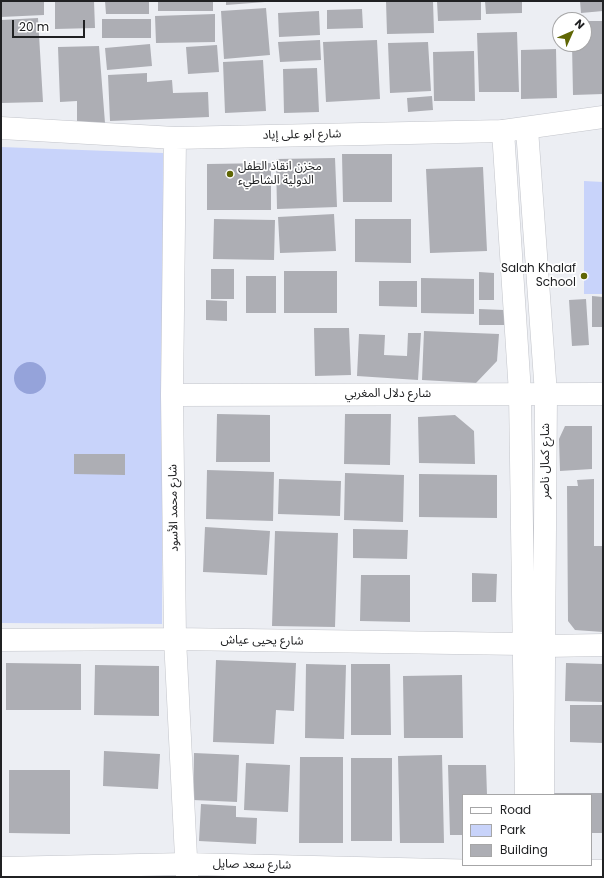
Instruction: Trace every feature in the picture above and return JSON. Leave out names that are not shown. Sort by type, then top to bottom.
[{"type":"street","name":"شارع ابو على إياد","points":[[1,128],[175,138],[503,131],[527,129],[603,117]]},
{"type":"street","name":"شارع كمال ناصر","points":[[527,129],[546,394],[546,646],[543,794]]},
{"type":"street","name":"شارع كمال ناصر","points":[[503,131],[520,393],[526,794]]},
{"type":"street","name":"شارع محمد الأسود","points":[[175,138],[172,395],[175,639],[186,870]]},
{"type":"street","name":"شارع دلال المغربي","points":[[172,395],[603,394]]},
{"type":"street","name":"شارع يحيى عياش","points":[[1,640],[175,639],[523,644]]},
{"type":"street","points":[[546,646],[603,645]]},
{"type":"street","name":"شارع سعد صايل","points":[[1,868],[603,871]]},
{"type":"green space","points":[[1,147],[163,153],[162,624],[1,623]]},
{"type":"green space","points":[[584,181],[603,182],[603,294],[584,294]]},
{"type":"shaded area","points":[[27,362],[33,362],[43,369],[46,378],[45,384],[39,391],[33,394],[27,394],[17,387],[14,381],[14,375],[21,365]]},
{"type":"building","points":[[1,1],[44,1],[44,15],[1,17]]},
{"type":"building","points":[[55,1],[94,1],[95,28],[55,29]]},
{"type":"building","points":[[105,1],[149,1],[149,14],[106,14]]},
{"type":"building","points":[[158,1],[213,1],[213,11],[158,11]]},
{"type":"building","points":[[226,1],[265,1],[265,2],[226,5]]},
{"type":"building","points":[[386,1],[433,1],[434,33],[387,34]]},
{"type":"building","points":[[437,1],[481,1],[481,20],[438,21]]},
{"type":"building","points":[[485,1],[522,1],[522,13],[486,14]]},
{"type":"building","points":[[580,1],[603,1],[603,11],[581,12]]},
{"type":"building","points":[[266,8],[270,55],[224,59],[221,11]]},
{"type":"building","points":[[362,9],[363,28],[327,29],[327,10]]},
{"type":"building","points":[[319,11],[320,35],[279,37],[278,13]]},
{"type":"building","points":[[215,14],[215,42],[156,43],[155,16]]},
{"type":"building","points":[[38,18],[43,102],[1,103],[1,20]]},
{"type":"building","points":[[102,19],[151,19],[151,38],[102,38]]},
{"type":"building","points":[[592,21],[603,21],[603,94],[573,95],[572,52],[592,52]]},
{"type":"building","points":[[517,32],[519,92],[479,92],[477,33]]},
{"type":"building","points":[[320,40],[321,60],[280,62],[278,42]]},
{"type":"building","points":[[377,40],[380,99],[326,102],[323,42]]},
{"type":"building","points":[[428,42],[431,91],[390,93],[388,43]]},
{"type":"building","points":[[150,44],[152,66],[107,70],[105,48]]},
{"type":"building","points":[[217,45],[219,72],[188,74],[186,47]]},
{"type":"building","points":[[99,46],[105,123],[77,124],[77,101],[60,102],[58,47]]},
{"type":"building","points":[[552,49],[552,52],[556,52],[557,98],[521,99],[521,50]]},
{"type":"building","points":[[474,51],[475,101],[434,101],[433,52]]},
{"type":"building","points":[[263,60],[266,111],[225,113],[223,62]]},
{"type":"building","points":[[317,68],[319,112],[284,113],[283,69]]},
{"type":"building","points":[[147,73],[147,82],[172,80],[173,93],[208,92],[209,117],[110,121],[108,75]]},
{"type":"building","points":[[432,96],[433,110],[408,112],[407,98]]},
{"type":"building","points":[[342,154],[392,154],[392,202],[343,202]]},
{"type":"building","points":[[335,158],[337,207],[277,209],[276,159]]},
{"type":"building","points":[[271,163],[271,210],[207,210],[207,164]]},
{"type":"building","points":[[483,167],[487,251],[430,253],[426,169]]},
{"type":"building","points":[[334,214],[336,251],[280,253],[278,217]]},
{"type":"building","points":[[214,219],[275,220],[274,260],[213,259]]},
{"type":"building","points":[[355,219],[411,219],[411,263],[355,262]]},
{"type":"building","points":[[211,269],[234,269],[234,299],[211,299]]},
{"type":"building","points":[[284,271],[337,271],[337,313],[284,313]]},
{"type":"building","points":[[479,272],[494,273],[494,300],[479,300]]},
{"type":"building","points":[[246,276],[276,276],[276,313],[246,313]]},
{"type":"building","points":[[421,278],[474,279],[474,314],[421,313]]},
{"type":"building","points":[[379,281],[417,281],[417,307],[379,306]]},
{"type":"building","points":[[592,296],[603,297],[603,327],[592,327]]},
{"type":"building","points":[[586,299],[589,345],[572,346],[569,300]]},
{"type":"building","points":[[206,300],[227,301],[227,321],[206,320]]},
{"type":"building","points":[[479,309],[504,310],[504,325],[479,325]]},
{"type":"building","points":[[314,328],[349,328],[351,375],[315,376]]},
{"type":"building","points":[[424,331],[499,334],[497,361],[476,383],[422,380]]},
{"type":"building","points":[[408,333],[421,333],[418,380],[357,376],[359,334],[385,335],[384,355],[407,356]]},
{"type":"building","points":[[217,414],[270,415],[270,462],[216,462]]},
{"type":"building","points":[[345,414],[391,414],[390,465],[344,464]]},
{"type":"building","points":[[455,415],[474,431],[475,464],[419,463],[418,417]]},
{"type":"building","points":[[565,426],[592,426],[592,469],[560,471],[559,439]]},
{"type":"building","points":[[74,454],[125,454],[125,475],[74,474]]},
{"type":"building","points":[[207,470],[274,472],[273,521],[206,519]]},
{"type":"building","points":[[345,473],[404,475],[403,522],[344,520]]},
{"type":"building","points":[[419,474],[497,475],[497,518],[419,517]]},
{"type":"building","points":[[279,479],[341,481],[340,516],[278,514]]},
{"type":"building","points":[[594,479],[594,546],[603,546],[603,632],[575,630],[568,621],[567,486],[578,486],[577,480]]},
{"type":"building","points":[[205,527],[270,531],[267,575],[203,572]]},
{"type":"building","points":[[353,529],[408,530],[407,559],[353,558]]},
{"type":"building","points":[[275,531],[338,533],[335,627],[272,626]]},
{"type":"building","points":[[472,573],[497,574],[496,602],[472,602]]},
{"type":"building","points":[[361,575],[410,575],[410,622],[360,621]]},
{"type":"building","points":[[216,660],[296,663],[294,711],[276,710],[274,744],[213,742]]},
{"type":"building","points":[[6,663],[81,664],[81,710],[6,710]]},
{"type":"building","points":[[566,663],[603,664],[603,702],[565,701]]},
{"type":"building","points":[[306,664],[346,665],[344,739],[305,738]]},
{"type":"building","points":[[351,664],[390,664],[391,735],[351,735]]},
{"type":"building","points":[[95,665],[159,666],[159,716],[94,715]]},
{"type":"building","points":[[462,675],[463,738],[404,738],[403,676]]},
{"type":"building","points":[[570,705],[603,705],[603,743],[570,742]]},
{"type":"building","points":[[104,751],[160,754],[158,789],[103,786]]},
{"type":"building","points":[[194,753],[239,755],[237,802],[193,800]]},
{"type":"building","points":[[442,755],[444,843],[400,843],[398,756]]},
{"type":"building","points":[[300,757],[343,757],[343,843],[299,843]]},
{"type":"building","points":[[351,758],[392,758],[392,841],[351,841]]},
{"type":"building","points":[[246,763],[290,765],[288,812],[244,810]]},
{"type":"building","points":[[448,765],[486,765],[487,794],[462,794],[462,835],[450,835]]},
{"type":"building","points":[[9,770],[70,770],[70,834],[9,833]]},
{"type":"building","points":[[603,793],[603,833],[592,833],[592,794],[552,794]]},
{"type":"building","points":[[201,804],[236,806],[236,817],[257,818],[256,844],[199,841]]},
{"type":"place","name":"مخزن انقاذ الطفل الدولية الشاطيء","points":[[230,174]]},
{"type":"place","name":"Salah Khalaf School","points":[[584,276]]}]
